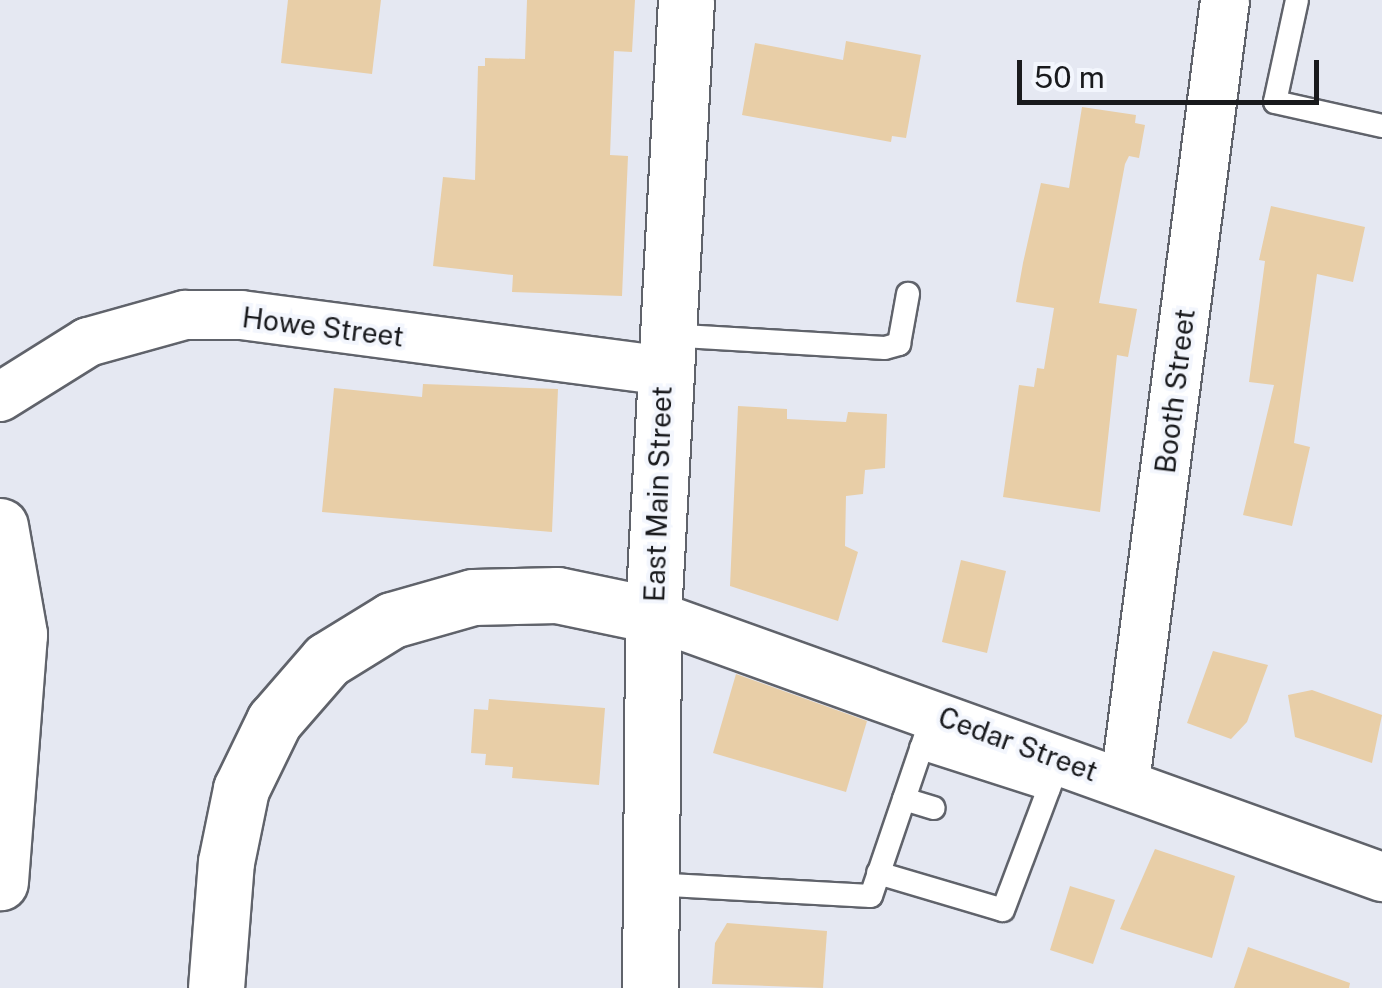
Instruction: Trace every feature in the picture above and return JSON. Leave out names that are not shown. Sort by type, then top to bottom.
[{"type":"main road","name":"East Main Street","points":[[650,988],[653,615],[664,353],[686,0]]},
{"type":"main road","points":[[0,526],[19,634],[0,882]]},
{"type":"main road","points":[[216,988],[226,862],[241,789],[274,720],[327,660],[392,620],[473,598],[557,596],[653,615]]},
{"type":"street","name":"Booth Street","points":[[1125,782],[1224,0]]},
{"type":"street","name":"Howe Street","points":[[0,397],[88,342],[186,315],[241,315],[664,353]]},
{"type":"street","name":"Cedar Street","points":[[653,615],[927,731],[1054,774],[1125,782],[1382,877]]},
{"type":"lane","points":[[1297,0],[1275,102],[1382,126]]},
{"type":"lane","points":[[664,353],[885,348],[898,344],[908,294]]},
{"type":"lane","points":[[651,884],[870,896],[927,731]]},
{"type":"lane","points":[[878,873],[1003,910],[1020,836],[1054,774]]},
{"type":"lane","points":[[904,799],[934,808]]},
{"type":"building","points":[[288,0],[381,0],[372,74],[281,63]]},
{"type":"building","points":[[527,0],[635,0],[632,52],[614,51],[610,155],[628,156],[622,296],[512,292],[513,275],[433,266],[443,177],[475,180],[478,66],[485,66],[485,58],[525,59]]},
{"type":"building","points":[[846,41],[921,55],[906,138],[892,136],[891,142],[742,115],[755,43],[843,60]]},
{"type":"building","points":[[1082,107],[1136,115],[1135,123],[1145,125],[1139,158],[1129,156],[1125,164],[1099,303],[1137,309],[1128,357],[1117,355],[1100,512],[1003,497],[1019,385],[1034,387],[1037,368],[1044,369],[1054,308],[1016,302],[1023,263],[1041,183],[1069,188]]},
{"type":"building","points":[[1271,206],[1365,227],[1353,282],[1317,274],[1294,443],[1310,447],[1292,526],[1243,515],[1274,385],[1249,382],[1265,261],[1259,260]]},
{"type":"building","points":[[423,384],[558,389],[552,532],[322,512],[334,388],[422,397]]},
{"type":"building","points":[[738,406],[787,409],[787,419],[846,422],[848,412],[887,414],[885,468],[865,470],[863,494],[846,496],[845,546],[858,552],[838,621],[730,586]]},
{"type":"building","points":[[961,560],[1006,571],[987,653],[942,642]]},
{"type":"building","points":[[1213,651],[1268,665],[1247,722],[1231,739],[1187,723]]},
{"type":"building","points":[[736,674],[867,721],[846,792],[713,753]]},
{"type":"building","points":[[1312,690],[1382,715],[1372,763],[1295,737],[1288,695]]},
{"type":"building","points":[[489,699],[605,708],[599,785],[512,778],[513,767],[485,765],[486,754],[471,753],[474,709],[488,710]]},
{"type":"building","points":[[1155,849],[1235,876],[1212,958],[1120,929]]},
{"type":"building","points":[[1070,886],[1115,900],[1093,964],[1050,950]]},
{"type":"building","points":[[727,923],[827,931],[823,988],[712,984],[715,943]]},
{"type":"building","points":[[1248,947],[1350,983],[1349,988],[1234,988]]}]
